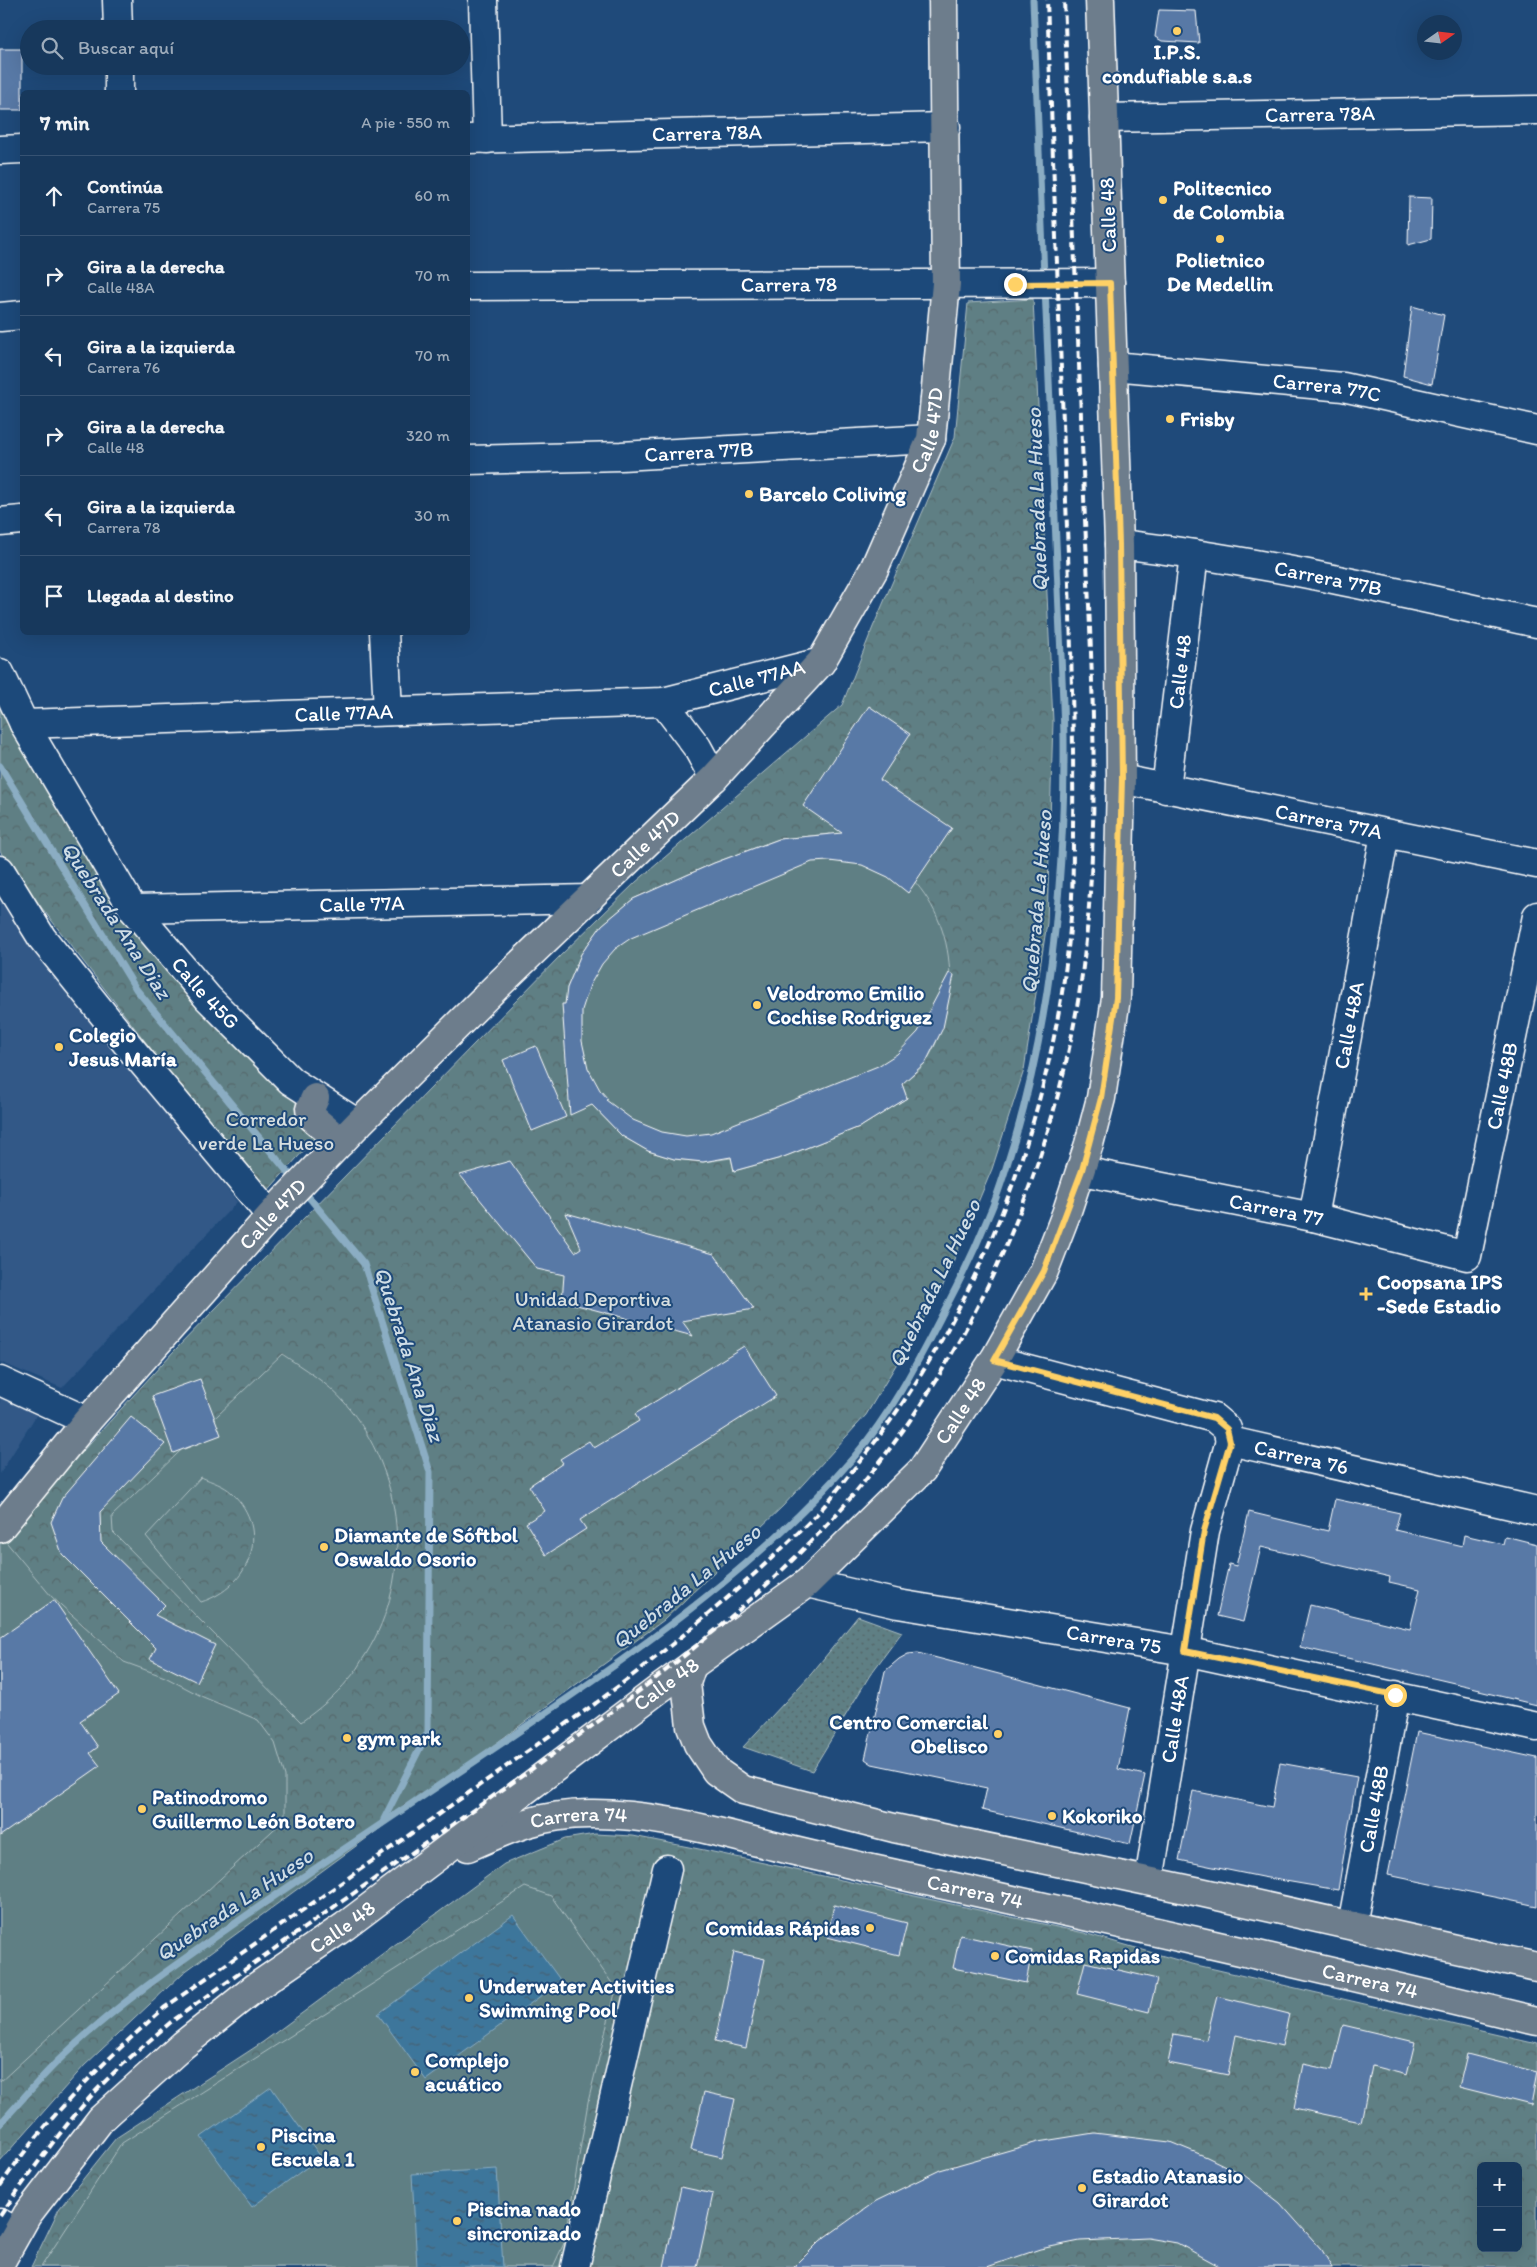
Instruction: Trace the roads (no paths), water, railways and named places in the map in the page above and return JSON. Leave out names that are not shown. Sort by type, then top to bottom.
[{"type":"main road","name":"Calle 47D","points":[[0,1528],[87,1421],[277,1209],[345,1137],[714,778],[821,662],[874,570],[931,439],[946,284],[946,127],[943,0]]},
{"type":"main road","name":"Calle 48","points":[[0,2263],[8,2228],[101,2120],[183,2045],[256,1987],[419,1870],[692,1665],[807,1583],[922,1470],[994,1360],[1044,1271],[1082,1170],[1101,1098],[1116,998],[1122,779],[1119,544],[1100,0]]},
{"type":"main road","points":[[692,1665],[686,1684],[691,1726],[698,1744],[716,1771],[743,1790],[894,1828],[1149,1881],[1537,1967]]},
{"type":"main road","name":"Carrera 74","points":[[419,1870],[518,1824],[557,1815],[627,1816],[701,1827],[865,1867],[1189,1938],[1537,2021]]},
{"type":"street","points":[[117,0],[118,20]]},
{"type":"street","points":[[477,139],[483,0]]},
{"type":"street","points":[[119,75],[119,90]]},
{"type":"street","name":"Carrera 78A","points":[[1104,118],[1537,110]]},
{"type":"street","name":"Carrera 78A","points":[[477,139],[946,127]]},
{"type":"street","points":[[0,150],[20,149]]},
{"type":"street","name":"Carrera 78","points":[[470,286],[1110,283]]},
{"type":"street","points":[[0,317],[20,315]]},
{"type":"street","name":"Carrera 77C","points":[[1113,366],[1343,386],[1537,430]]},
{"type":"street","name":"Carrera 77B","points":[[470,460],[622,456],[931,439]]},
{"type":"street","points":[[0,522],[20,520]]},
{"type":"street","name":"Carrera 77B","points":[[1119,544],[1194,554],[1344,581],[1537,623]]},
{"type":"street","name":"Calle 48","points":[[1166,789],[1194,554]]},
{"type":"street","points":[[384,635],[388,711]]},
{"type":"street","name":"Calle 77AA","points":[[24,724],[663,702],[821,662]]},
{"type":"street","name":"Calle 45G","points":[[0,673],[24,724],[133,909],[208,998],[291,1081],[315,1098],[345,1137]]},
{"type":"street","points":[[663,702],[697,747],[714,778]]},
{"type":"street","name":"Carrera 77A","points":[[1122,779],[1537,864]]},
{"type":"street","name":"Calle 48A","points":[[1313,1217],[1385,834]]},
{"type":"street","points":[[0,870],[42,938],[132,1050],[277,1209]]},
{"type":"street","name":"Calle 77A","points":[[133,909],[589,899]]},
{"type":"street","name":"Calle 48B","points":[[1467,1256],[1537,916]]},
{"type":"street","name":"Carrera 77","points":[[1082,1170],[1313,1217],[1467,1256]]},
{"type":"street","name":"Carrera 76","points":[[994,1360],[1214,1418],[1227,1429],[1230,1442],[1537,1511]]},
{"type":"street","points":[[0,1381],[87,1421]]},
{"type":"street","name":"Calle 48A","points":[[1149,1881],[1204,1531],[1230,1442]]},
{"type":"street","name":"Carrera 75","points":[[807,1583],[898,1604],[1185,1651],[1537,1727]]},
{"type":"street","name":"Calle 48B","points":[[1352,1925],[1395,1695]]},
{"type":"street","points":[[575,2267],[667,1869]]},
{"type":"water","name":"Underwater Activities Swimming Pool","points":[[513,1915],[561,1981],[426,2080],[378,2014]]},
{"type":"water","name":"Piscina Escuela 1","points":[[271,2087],[321,2157],[252,2207],[201,2137]]},
{"type":"water","name":"Piscina nado sincronizado","points":[[497,2169],[503,2267],[417,2267],[412,2174]]},
{"type":"waterway","name":"Quebrada La Hueso","points":[[1033,0],[1044,277]]},
{"type":"waterway","name":"Quebrada La Hueso","points":[[0,2124],[63,2056],[106,2018],[152,1982],[287,1887],[491,1751],[610,1668],[721,1585],[790,1524],[823,1491],[868,1440],[904,1386],[963,1275],[1000,1187],[1015,1139],[1039,1040],[1054,940],[1062,840],[1064,738],[1045,288]]},
{"type":"waterway","name":"Quebrada Ana Diaz","points":[[0,766],[136,989],[296,1182]]},
{"type":"waterway","name":"Quebrada Ana Diaz","points":[[303,1190],[364,1264],[430,1472],[428,1732],[384,1819]]},
{"type":"railway","points":[[0,2186],[36,2137],[76,2092],[164,2008],[596,1703],[682,1636],[738,1589],[791,1540],[822,1509],[896,1413],[934,1353],[968,1290],[997,1224],[1022,1157],[1042,1088],[1058,1018],[1071,917],[1073,871],[1073,724],[1047,0]]},
{"type":"railway","points":[[0,2216],[68,2123],[93,2094],[121,2066],[171,2022],[625,1702],[706,1638],[783,1570],[819,1533],[869,1475],[915,1413],[956,1347],[992,1277],[1022,1205],[1048,1132],[1067,1057],[1081,982],[1088,922],[1092,861],[1092,679],[1064,0]]},
{"type":"place","name":"I.P.S. condufiable s.a.s","points":[[1177,31]]},
{"type":"place","name":"Politecnico de Colombia","points":[[1163,200]]},
{"type":"place","name":"Polietnico De Medellin","points":[[1220,239]]},
{"type":"place","name":"Frisby","points":[[1170,419]]},
{"type":"place","name":"Barcelo Coliving","points":[[749,494]]},
{"type":"place","name":"Velodromo Emilio Cochise Rodriguez","points":[[757,1005]]},
{"type":"place","name":"Colegio Jesus María","points":[[59,1047]]},
{"type":"place","name":"Coopsana IPS -Sede Estadio","points":[[1366,1294]]},
{"type":"place","name":"Diamante de Sóftbol Oswaldo Osorio","points":[[324,1547]]},
{"type":"place","name":"Centro Comercial Obelisco","points":[[998,1734]]},
{"type":"place","name":"gym park","points":[[347,1738]]},
{"type":"place","name":"Patinodromo Guillermo León Botero","points":[[142,1809]]},
{"type":"place","name":"Kokoriko","points":[[1052,1816]]},
{"type":"place","name":"Comidas Rápidas","points":[[870,1928]]},
{"type":"place","name":"Comidas Rapidas","points":[[995,1956]]},
{"type":"place","name":"Underwater Activities Swimming Pool","points":[[469,1998]]},
{"type":"place","name":"Complejo acuático","points":[[415,2072]]},
{"type":"place","name":"Piscina Escuela 1","points":[[261,2147]]},
{"type":"place","name":"Estadio Atanasio Girardot","points":[[1082,2188]]},
{"type":"place","name":"Piscina nado sincronizado","points":[[457,2221]]},
{"type":"park label","name":"Corredor verde La Hueso","points":[[266,1131]]},
{"type":"park label","name":"Unidad Deportiva Atanasio Girardot","points":[[593,1311]]}]
